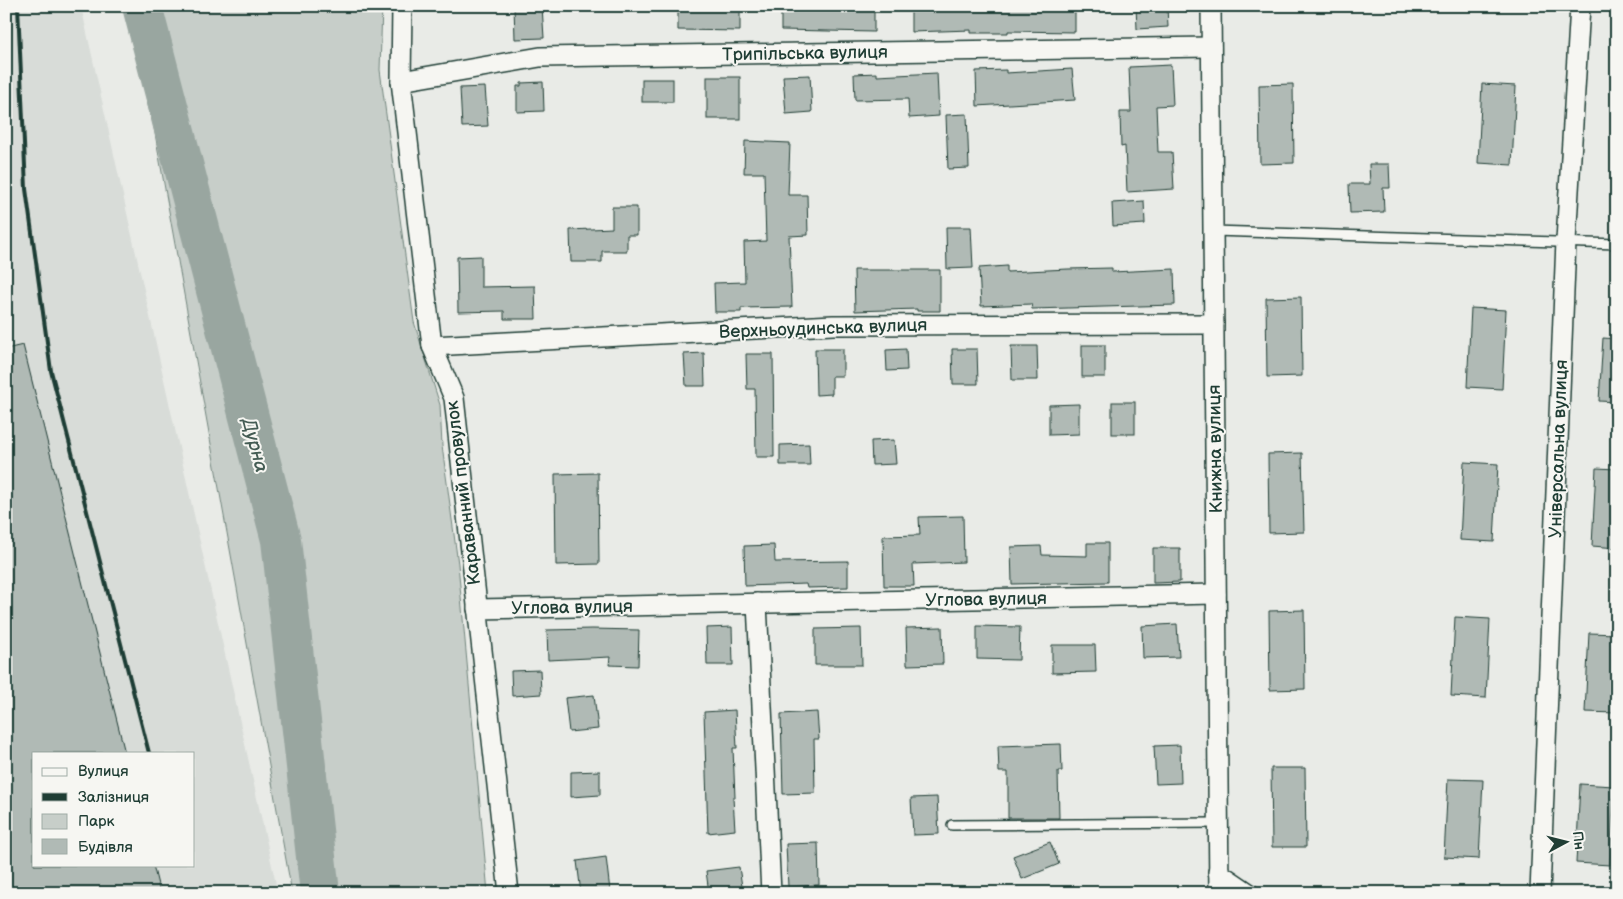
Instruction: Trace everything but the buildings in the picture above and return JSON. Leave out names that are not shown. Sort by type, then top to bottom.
[{"type":"street","name":"Караванний провулок","points":[[402,6],[401,81],[432,346],[454,398],[509,893]]},
{"type":"street","name":"Книжна вулиця","points":[[1211,6],[1218,893]]},
{"type":"street","name":"Універсальна вулиця","points":[[1540,893],[1566,241],[1580,6]]},
{"type":"street","name":"Трипільська вулиця","points":[[401,81],[540,57],[1211,47]]},
{"type":"street","name":"Верхньоудинська вулиця","points":[[432,346],[832,325],[1214,324]]},
{"type":"street","name":"Углова вулиця","points":[[477,609],[1216,594]]},
{"type":"street","points":[[757,603],[771,893]]},
{"type":"street","points":[[1218,872],[1249,893]]},
{"type":"lane","points":[[1213,231],[1617,244]]},
{"type":"lane","points":[[952,825],[1218,823]]},
{"type":"shaded area","points":[[6,6],[81,6],[278,893],[6,893]]},
{"type":"green space","points":[[132,6],[382,6],[380,70],[414,322],[440,405],[442,446],[458,564],[488,893],[292,893]]},
{"type":"waterway","name":"Дурна","points":[[142,6],[281,540],[320,893]]},
{"type":"railway","points":[[18,6],[26,189],[51,371],[149,752]]},
{"type":"railway","points":[[6,92],[8,139]]}]
